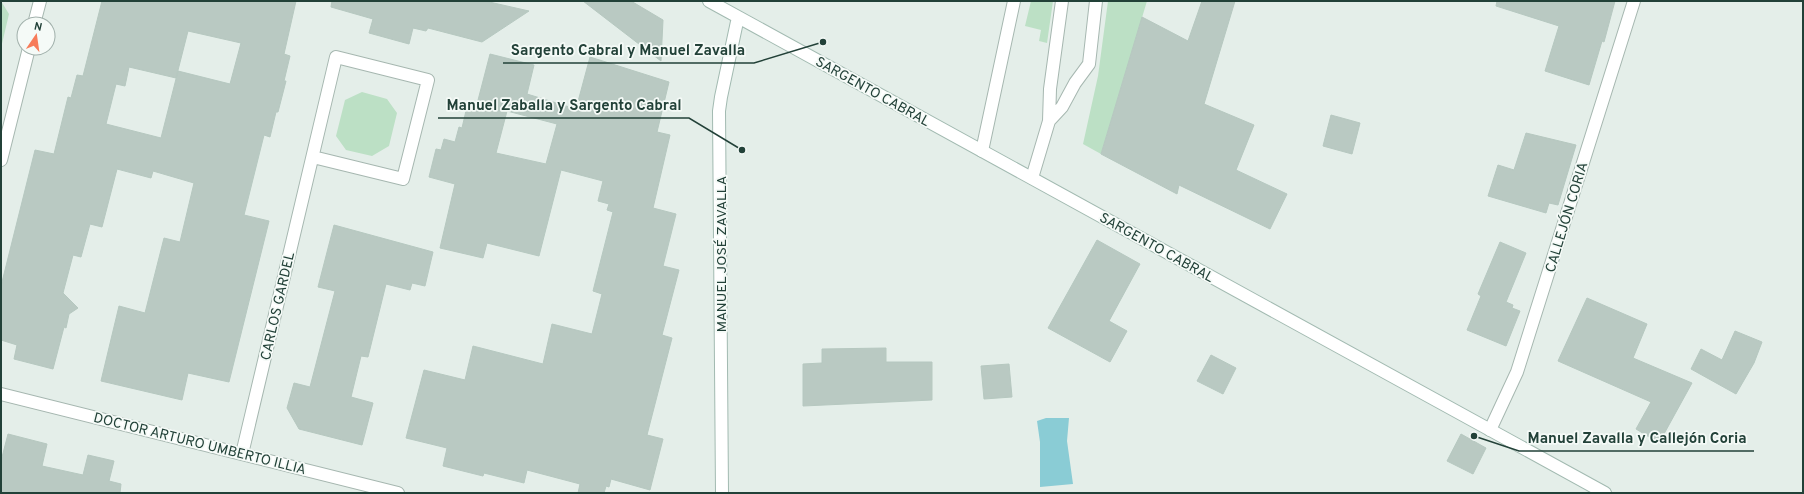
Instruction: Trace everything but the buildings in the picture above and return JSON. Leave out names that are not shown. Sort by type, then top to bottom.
[{"type":"street","points":[[36,16],[40,1]]},
{"type":"street","name":"SARGENTO CABRAL","points":[[709,1],[1605,493]]},
{"type":"street","points":[[982,151],[1014,1]]},
{"type":"street","points":[[1032,178],[1048,121],[1050,89],[1062,1]]},
{"type":"street","points":[[1048,121],[1062,107],[1075,83],[1089,64],[1096,1]]},
{"type":"street","name":"CALLEJÓN CORIA","points":[[1490,430],[1517,372],[1634,1]]},
{"type":"street","name":"MANUEL JOSÉ ZAVALLA","points":[[722,493],[719,111],[738,17]]},
{"type":"street","points":[[1,160],[27,56]]},
{"type":"street","name":"CARLOS GARDEL","points":[[242,454],[336,57],[428,80],[403,179],[313,157]]},
{"type":"street","name":"DOCTOR ARTURO UMBERTO ILLIA","points":[[1,394],[398,493]]},
{"type":"green space","points":[[1,1],[9,14],[1,48]]},
{"type":"green space","points":[[1031,1],[1053,1],[1047,43],[1039,41],[1041,30],[1025,26]]},
{"type":"green space","points":[[1108,1],[1147,1],[1101,154],[1083,144],[1098,76]]},
{"type":"green space","points":[[362,92],[387,99],[397,113],[389,146],[372,156],[346,150],[336,136],[345,100]]},
{"type":"water","points":[[1046,418],[1069,418],[1067,441],[1073,484],[1040,487],[1040,442],[1037,421]]},
{"type":"place","name":"Sargento Cabral y Manuel Zavalla","points":[[823,42]]},
{"type":"place","name":"Manuel Zaballa y Sargento Cabral","points":[[742,150]]},
{"type":"place","name":"Manuel Zavalla y Callejón Coria","points":[[1474,436]]}]
